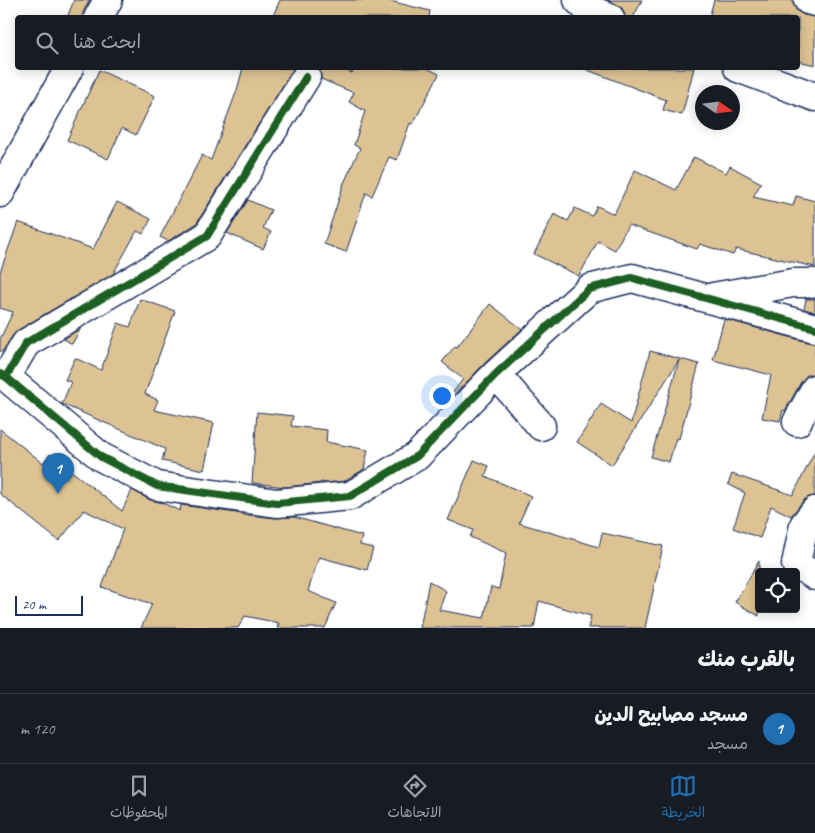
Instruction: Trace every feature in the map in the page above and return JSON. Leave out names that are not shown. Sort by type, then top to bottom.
[{"type":"street","points":[[100,15],[108,0]]},
{"type":"street","points":[[578,0],[585,7],[603,15]]},
{"type":"street","points":[[808,0],[815,2]]},
{"type":"street","points":[[0,192],[68,70]]},
{"type":"street","points":[[743,70],[815,97]]},
{"type":"street","points":[[306,78],[207,236],[26,343],[3,376],[101,457],[157,486],[277,503],[350,496],[417,456],[496,374],[590,289],[632,278],[815,328]]},
{"type":"street","points":[[707,298],[792,283],[815,283]]},
{"type":"street","points":[[496,374],[542,426]]},
{"type":"street","points":[[797,422],[815,389]]},
{"type":"street","points":[[815,511],[804,525],[796,564],[815,576]]},
{"type":"building","points":[[74,0],[90,0],[83,15],[68,15]]},
{"type":"building","points":[[280,0],[386,0],[430,11],[429,15],[273,15]]},
{"type":"building","points":[[608,0],[642,0],[634,15],[624,15],[622,8]]},
{"type":"building","points":[[714,0],[793,0],[797,11],[804,15],[815,17],[815,65],[800,61],[800,15],[710,15]]},
{"type":"building","points":[[99,70],[155,96],[136,135],[122,128],[108,159],[67,140]]},
{"type":"building","points":[[242,70],[293,70],[196,224],[168,241],[160,237],[202,155],[211,160]]},
{"type":"building","points":[[320,70],[345,70],[352,73],[354,70],[431,70],[439,74],[413,124],[410,123],[397,160],[389,157],[372,196],[366,193],[346,252],[324,244],[344,183],[360,148],[354,145],[365,111],[349,102],[354,93],[321,79]]},
{"type":"building","points":[[588,70],[693,70],[682,115],[663,110],[666,100]]},
{"type":"building","points":[[694,157],[726,173],[730,166],[761,183],[753,197],[793,206],[796,196],[815,201],[815,267],[736,249],[733,255],[700,244],[697,249],[628,225],[615,250],[598,241],[579,276],[534,254],[554,214],[568,221],[575,208],[592,216],[597,206],[614,214],[635,170],[676,190]]},
{"type":"building","points":[[248,200],[271,210],[263,228],[271,232],[263,249],[227,233]]},
{"type":"building","points":[[117,202],[151,219],[143,234],[137,231],[113,274],[18,330],[2,352],[0,351],[0,339],[13,312],[0,308],[0,272],[18,222],[93,249]]},
{"type":"building","points":[[140,299],[175,311],[145,394],[158,400],[154,410],[214,423],[204,470],[162,461],[165,449],[62,404],[71,382],[65,380],[75,358],[101,370],[118,323],[130,327]]},
{"type":"building","points":[[806,299],[815,299],[815,312],[804,309]]},
{"type":"building","points":[[490,304],[522,329],[453,396],[451,395],[463,379],[442,362],[455,346],[457,347]]},
{"type":"building","points":[[724,319],[815,343],[815,373],[807,375],[801,382],[785,411],[783,410],[780,421],[762,418],[771,375],[713,360]]},
{"type":"building","points":[[81,328],[72,344],[64,339]]},
{"type":"building","points":[[650,351],[699,364],[679,439],[676,438],[669,462],[651,457],[679,360],[612,465],[577,442],[601,404],[631,423]]},
{"type":"building","points":[[257,412],[293,416],[291,426],[327,430],[326,442],[368,450],[364,469],[345,481],[285,487],[252,483]]},
{"type":"building","points":[[0,429],[43,463],[50,454],[122,511],[132,490],[150,500],[163,503],[180,511],[181,505],[249,516],[294,517],[362,536],[360,545],[373,548],[367,570],[319,557],[308,591],[336,603],[325,628],[277,628],[279,623],[245,616],[238,628],[141,628],[152,604],[102,587],[123,529],[84,510],[59,541],[0,494]]},
{"type":"building","points":[[815,451],[815,496],[803,501],[791,516],[771,506],[760,538],[733,528],[745,493],[728,484],[732,474],[793,495]]},
{"type":"building","points":[[474,460],[489,466],[485,476],[531,496],[519,523],[599,547],[602,533],[663,546],[645,628],[588,628],[591,616],[539,601],[534,628],[420,628],[429,581],[446,591],[439,610],[484,618],[491,587],[499,589],[506,553],[470,537],[473,530],[448,520]]},
{"type":"building","points":[[759,561],[759,568],[755,568],[755,613],[759,613],[759,616],[735,602]]},
{"type":"cycle path","points":[[6,377],[26,343],[207,236],[306,77]]},
{"type":"cycle path","points":[[0,374],[101,457],[157,486],[277,503],[350,496],[417,456],[496,374],[589,289],[632,278],[815,328]]},
{"type":"place","name":"مسجد مصابيح الدين","points":[[58,494]]}]
